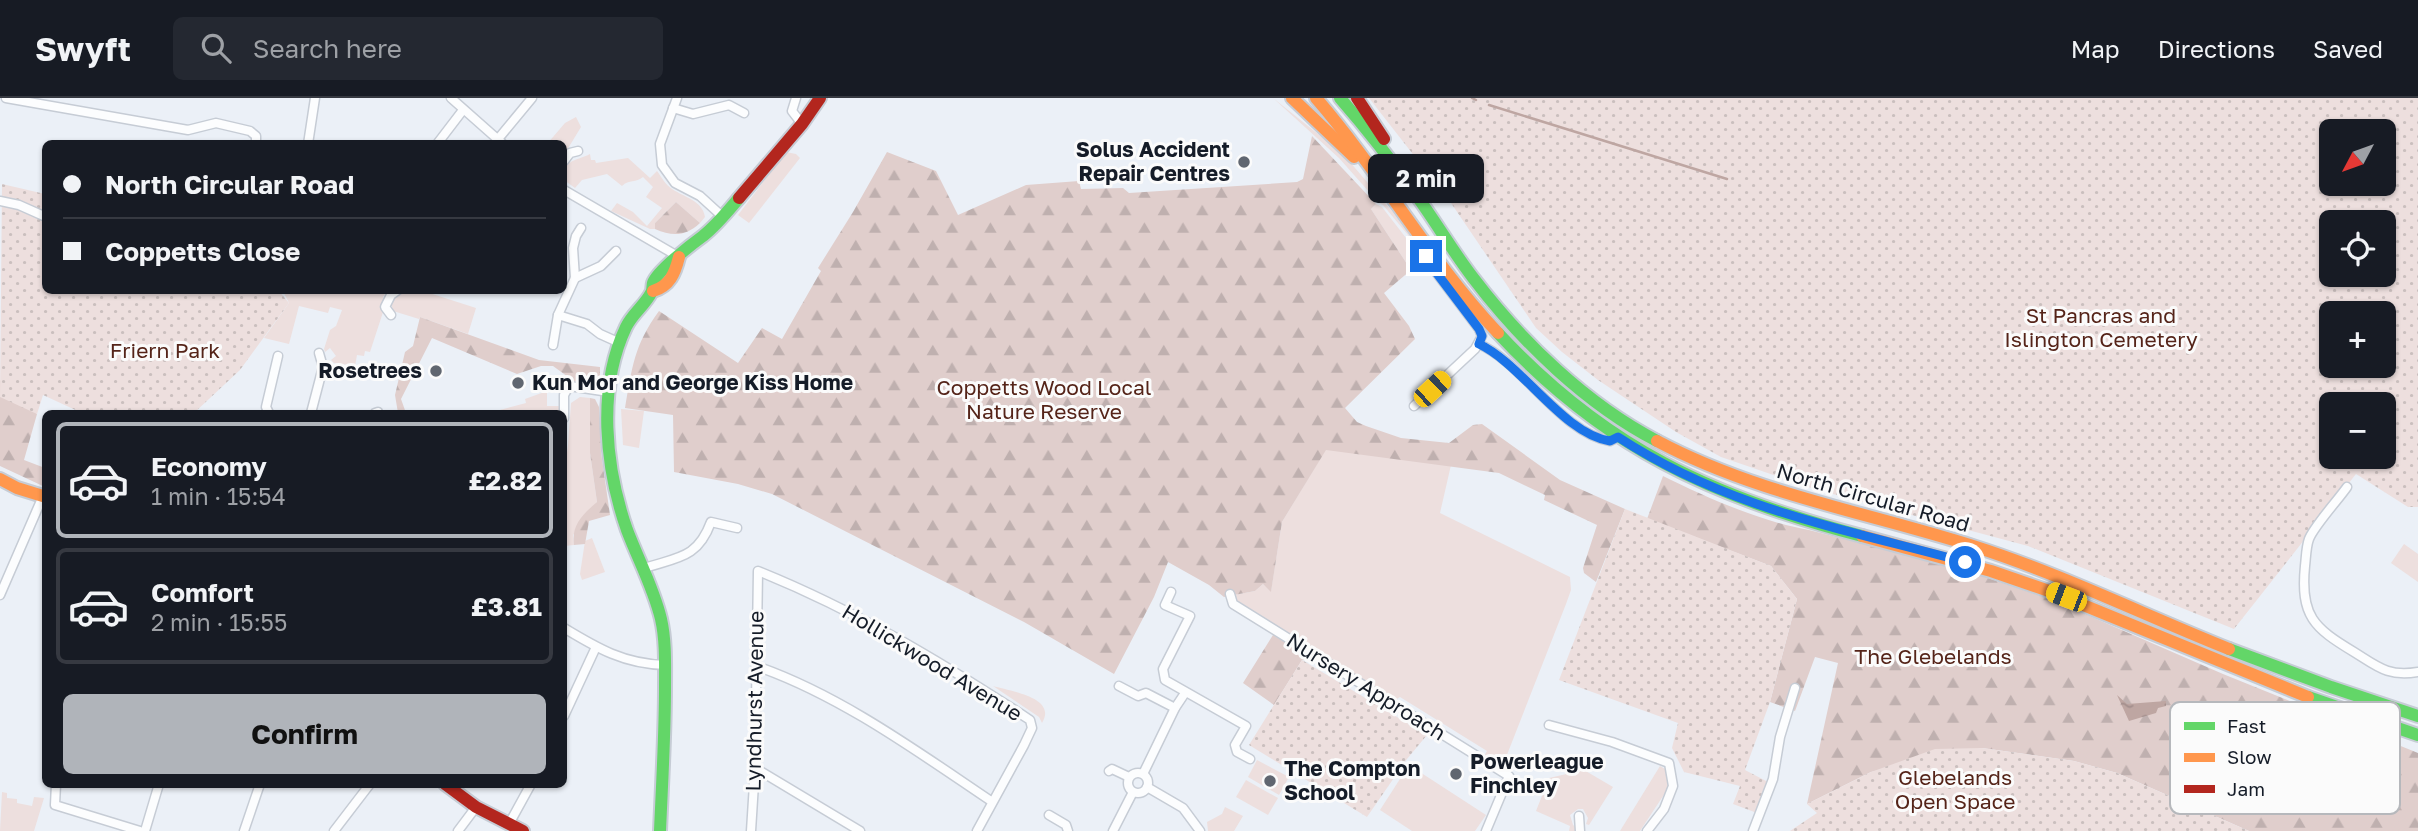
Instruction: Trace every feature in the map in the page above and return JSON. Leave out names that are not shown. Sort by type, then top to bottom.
[{"type":"main road","points":[[660,831],[665,717],[661,618],[626,527],[615,488],[607,421],[608,392],[620,343],[632,318],[653,291],[653,283],[690,244],[723,217],[802,124],[820,98]]},
{"type":"main road","points":[[1292,98],[1344,146],[1404,210]]},
{"type":"main road","points":[[1316,98],[1363,154],[1404,210]]},
{"type":"main road","points":[[1340,98],[1408,184]]},
{"type":"main road","points":[[1357,98],[1373,120],[1408,184]]},
{"type":"main road","name":"North Circular Road","points":[[1408,184],[1476,281],[1507,317],[1543,354],[1597,402],[1658,441],[1707,465],[1753,483],[1922,530],[2008,558],[2286,671],[2377,702]]},
{"type":"main road","name":"North Circular Road","points":[[1404,210],[1478,313],[1509,347],[1565,398],[1618,437],[1672,469],[1740,499],[1781,513],[1965,562],[2024,582],[2323,702]]},
{"type":"main road","points":[[0,479],[17,488],[42,495]]},
{"type":"main road","name":"North Circular Road","points":[[2400,710],[2418,716]]},
{"type":"main road","name":"North Circular Road","points":[[2400,729],[2418,735]]},
{"type":"main road","points":[[450,788],[476,807],[523,831]]},
{"type":"street","points":[[6,98],[188,131],[216,123],[250,131],[256,136],[256,140]]},
{"type":"street","points":[[309,140],[315,98]]},
{"type":"street","points":[[451,98],[499,140]]},
{"type":"street","points":[[501,140],[532,98]]},
{"type":"street","points":[[677,98],[660,144],[662,164],[674,183],[700,196],[723,217]]},
{"type":"street","points":[[796,98],[792,111],[802,124]]},
{"type":"street","points":[[673,108],[693,114],[729,105],[744,113]]},
{"type":"street","points":[[440,140],[463,110]]},
{"type":"street","points":[[567,157],[578,151]]},
{"type":"street","points":[[567,192],[679,257]]},
{"type":"street","points":[[0,201],[19,205],[42,215]]},
{"type":"street","points":[[553,345],[558,315],[575,278],[573,248],[581,228]]},
{"type":"street","points":[[1414,406],[1479,344],[1482,336],[1429,263],[1426,256],[1427,245]]},
{"type":"street","points":[[575,278],[601,266],[616,251]]},
{"type":"street","points":[[391,315],[385,307],[392,294]]},
{"type":"street","points":[[558,315],[587,324],[600,334],[620,343]]},
{"type":"street","points":[[1479,344],[1494,351],[1547,401],[1592,436],[1610,441],[1618,437]]},
{"type":"street","points":[[315,410],[323,367],[320,353]]},
{"type":"street","points":[[268,410],[278,356]]},
{"type":"street","points":[[564,410],[564,395],[569,386],[608,392]]},
{"type":"street","points":[[2347,487],[2309,539],[2304,589],[2312,620],[2323,633],[2382,670],[2393,674],[2418,672]]},
{"type":"street","points":[[0,595],[42,500]]},
{"type":"street","points":[[642,569],[692,552],[704,541],[710,522],[737,528]]},
{"type":"street","name":"Lyndhurst Avenue","points":[[751,831],[755,768],[758,571]]},
{"type":"street","name":"Hollickwood Avenue","points":[[758,571],[877,625],[1030,720],[1031,728],[1024,745],[991,801]]},
{"type":"street","points":[[1171,592],[1165,605],[1190,617],[1163,669],[1165,680],[1246,726],[1235,745],[1237,752],[1250,759]]},
{"type":"street","name":"Nursery Approach","points":[[1230,594],[1233,604],[1509,776],[1486,831]]},
{"type":"street","points":[[567,630],[596,647],[634,662],[664,665]]},
{"type":"street","points":[[567,710],[596,647]]},
{"type":"street","points":[[756,666],[780,674],[893,736],[991,801],[977,831]]},
{"type":"street","points":[[1119,686],[1138,696],[1146,693],[1175,708]]},
{"type":"street","points":[[1753,831],[1773,779],[1780,737],[1795,688]]},
{"type":"street","points":[[1143,774],[1185,693]]},
{"type":"street","points":[[1549,725],[1669,763],[1673,786],[1664,809],[1647,831]]},
{"type":"street","points":[[755,768],[860,831]]},
{"type":"street","points":[[1109,771],[1112,769],[1129,777]]},
{"type":"street","points":[[1133,792],[1128,784],[1129,777],[1135,773],[1143,774],[1147,778],[1147,787]]},
{"type":"street","points":[[1133,792],[1141,792],[1147,787]]},
{"type":"street","points":[[1147,787],[1183,808],[1200,831]]},
{"type":"street","points":[[56,788],[55,805],[143,831],[158,788]]},
{"type":"street","points":[[244,831],[259,788]]},
{"type":"street","points":[[334,831],[367,788]]},
{"type":"street","points":[[509,824],[529,788]]},
{"type":"street","points":[[1113,831],[1133,792]]},
{"type":"street","points":[[458,831],[476,807]]},
{"type":"street","points":[[1049,815],[1066,825],[1068,831]]},
{"type":"street","points":[[1579,816],[1580,831]]},
{"type":"green space","points":[[1273,98],[1343,154],[1392,211],[1418,247],[1339,158]]},
{"type":"green space","name":"St Pancras and Islington Cemetery","points":[[1369,98],[2418,98],[2418,507],[2408,507],[2356,474],[2234,629],[2028,546],[1814,489],[1721,457],[1676,432],[1598,380],[1536,328],[1451,203]]},
{"type":"green space","points":[[576,117],[581,127],[567,150],[567,140],[550,140],[565,123]]},
{"type":"green space","name":"Coppetts Wood Local Nature Reserve","points":[[1312,136],[1376,204],[1371,209],[1411,270],[1384,293],[1409,326],[1415,339],[1345,408],[1357,422],[1401,438],[1449,443],[1473,425],[1482,424],[1560,480],[1625,509],[1596,582],[1584,573],[1583,568],[1597,525],[1544,500],[1545,495],[1499,473],[1326,450],[1282,522],[1271,592],[1263,584],[1255,591],[1224,597],[1209,585],[1168,562],[1154,597],[1114,674],[1024,622],[772,494],[738,484],[674,472],[673,415],[625,408],[639,346],[659,311],[738,363],[762,328],[782,339],[821,271],[818,268],[887,152],[936,171],[958,215],[1026,185],[1079,181],[1081,189],[1123,188],[1129,193],[1297,182],[1303,179]]},
{"type":"green space","points":[[786,152],[796,154],[800,158],[749,223],[738,215]]},
{"type":"green space","points":[[590,154],[591,160],[596,163],[628,158],[650,178],[657,171],[670,187],[697,203],[705,217],[700,223],[676,202],[655,223],[655,229],[650,229],[611,211],[617,203],[633,212],[647,226],[662,208],[646,197],[653,187],[643,177],[622,186],[607,174],[582,180],[575,188],[567,182],[567,166]]},
{"type":"green space","name":"Friern Park","points":[[2,184],[42,193],[42,294],[282,294],[289,303],[240,370],[197,410],[76,410],[43,395],[37,414],[0,397]]},
{"type":"green space","points":[[676,202],[700,223],[690,231],[679,234],[655,229],[655,223]]},
{"type":"green space","points":[[1376,204],[1382,207],[1413,247],[1423,265],[1419,269],[1417,266],[1411,270],[1371,209]]},
{"type":"green space","points":[[284,294],[385,294],[385,306],[370,352],[365,351],[364,356],[357,355],[355,366],[334,363],[331,360],[336,356],[330,348],[325,352],[324,349],[330,330],[336,326],[342,310],[330,307],[328,313],[299,306],[289,344],[264,338],[289,303]]},
{"type":"green space","points":[[432,294],[476,308],[468,334],[420,317],[419,319],[393,311],[391,302],[396,295]]},
{"type":"green space","points":[[420,317],[539,360],[600,367],[600,379],[596,383],[575,382],[553,366],[541,366],[517,374],[432,338],[401,399],[405,410],[398,410],[395,395],[405,352],[413,346]]},
{"type":"green space","points":[[0,380],[37,414],[24,460],[42,467],[42,486],[0,466]]},
{"type":"green space","points":[[547,391],[547,406],[560,406],[560,410],[500,410],[526,403],[525,399]]},
{"type":"green space","points":[[580,397],[590,398],[590,453],[597,502],[573,535],[574,545],[567,546],[567,452],[571,403]]},
{"type":"green space","points":[[590,398],[595,399],[599,407],[601,452],[610,515],[589,521],[585,544],[574,545],[576,526],[597,502],[590,453]]},
{"type":"green space","points":[[621,409],[644,411],[639,448],[623,445]]},
{"type":"green space","points":[[1326,449],[1451,465],[1440,513],[1570,577],[1571,590],[1503,765],[1500,766],[1484,756],[1487,751],[1400,697],[1392,702],[1235,602],[1234,595],[1255,591],[1263,584],[1271,591],[1282,522]]},
{"type":"green space","name":"The Glebelands","points":[[1663,476],[1753,515],[1965,570],[2055,601],[2292,702],[2170,702],[2170,796],[2117,773],[2074,761],[1982,748],[1871,772],[1807,804],[1838,663],[1815,657],[1795,711],[1770,702],[1797,599],[1771,566],[1647,519]]},
{"type":"green space","points":[[1625,509],[1771,566],[1797,599],[1770,702],[1745,770],[1768,782],[1757,813],[1733,804],[1740,786],[1684,772],[1672,748],[1678,723],[1559,680]]},
{"type":"green space","points":[[592,538],[605,572],[582,580],[580,574],[585,541]]},
{"type":"green space","points":[[2404,544],[2418,554],[2418,582],[2391,563]]},
{"type":"green space","points":[[1273,635],[1317,661],[1302,660],[1274,705],[1243,683]]},
{"type":"green space","points":[[1302,660],[1427,735],[1367,817],[1249,745]]},
{"type":"green space","points":[[993,686],[1038,701],[1045,714],[1042,723],[1039,717]]},
{"type":"green space","name":"The Glebelands","points":[[2400,746],[2418,753],[2418,831],[2249,831],[2210,814],[2400,814]]},
{"type":"green space","name":"Glebelands Open Space","points":[[1982,748],[2074,761],[2117,773],[2170,796],[2170,814],[2210,814],[2249,831],[1790,831],[1817,813],[1807,804],[1871,772],[1935,749]]},
{"type":"green space","points":[[1257,760],[1289,777],[1279,795],[1248,777]]},
{"type":"green space","points":[[1409,765],[1486,815],[1475,831],[1412,831],[1380,810]]},
{"type":"green space","points":[[1660,766],[1665,769],[1669,787],[1640,831],[1620,831]]},
{"type":"green space","points":[[1584,770],[1613,787],[1589,825],[1586,824],[1588,818],[1583,809],[1570,815],[1577,831],[1569,831],[1570,826],[1536,811],[1549,778]]},
{"type":"green space","points":[[1246,780],[1278,798],[1268,815],[1236,797]]},
{"type":"green space","points":[[2,792],[7,793],[7,798],[17,799],[17,803],[32,806],[34,797],[44,798],[34,831],[0,831]]},
{"type":"green space","points":[[1225,807],[1243,816],[1234,831],[1208,831],[1207,822],[1222,814]]},
{"type":"water","points":[[2117,695],[2127,704],[2166,701],[2166,706],[2158,708],[2156,713],[2129,721]]},
{"type":"waterway","points":[[1472,98],[1476,100]]},
{"type":"waterway","points":[[1489,105],[1727,179]]},
{"type":"traffic: fast","points":[[1340,98],[1370,133],[1474,279],[1513,326],[1581,390],[1605,409],[1657,441]]},
{"type":"traffic: fast","points":[[660,831],[665,706],[664,636],[658,608],[627,530],[613,480],[607,428],[611,376],[626,327],[652,292],[656,278],[675,258],[713,227],[739,198]]},
{"type":"traffic: fast","points":[[1498,333],[1538,373],[1579,408],[1664,463],[1757,504],[1862,536]]},
{"type":"traffic: fast","points":[[2229,649],[2376,702]]},
{"type":"traffic: fast","points":[[2308,697],[2322,702]]},
{"type":"traffic: fast","points":[[2400,710],[2418,716]]},
{"type":"traffic: fast","points":[[2400,729],[2418,735]]},
{"type":"traffic: slow","points":[[1292,98],[1354,157]]},
{"type":"traffic: slow","points":[[1316,98],[1450,276],[1498,333]]},
{"type":"traffic: slow","points":[[653,291],[664,286],[671,278],[679,257]]},
{"type":"traffic: slow","points":[[1657,441],[1695,459],[1773,489],[2006,557],[2229,649]]},
{"type":"traffic: slow","points":[[0,479],[42,496]]},
{"type":"traffic: slow","points":[[1862,536],[1991,571],[2049,591],[2308,697]]},
{"type":"traffic: jam","points":[[739,198],[802,124],[820,98]]},
{"type":"traffic: jam","points":[[1357,98],[1384,139]]},
{"type":"traffic: jam","points":[[450,788],[476,807],[523,831]]},
{"type":"place","name":"Solus Accident Repair Centres","points":[[1244,162]]},
{"type":"place","name":"Rosetrees","points":[[436,371]]},
{"type":"place","name":"Kun Mor and George Kiss Home","points":[[518,383]]},
{"type":"place","name":"Powerleague Finchley","points":[[1456,774]]},
{"type":"place","name":"The Compton School","points":[[1270,781]]},
{"type":"route","points":[[1426,256],[1479,329],[1482,336],[1479,344],[1494,351],[1547,401],[1592,436],[1610,441],[1618,437],[1672,469],[1752,504],[1965,562]]}]
